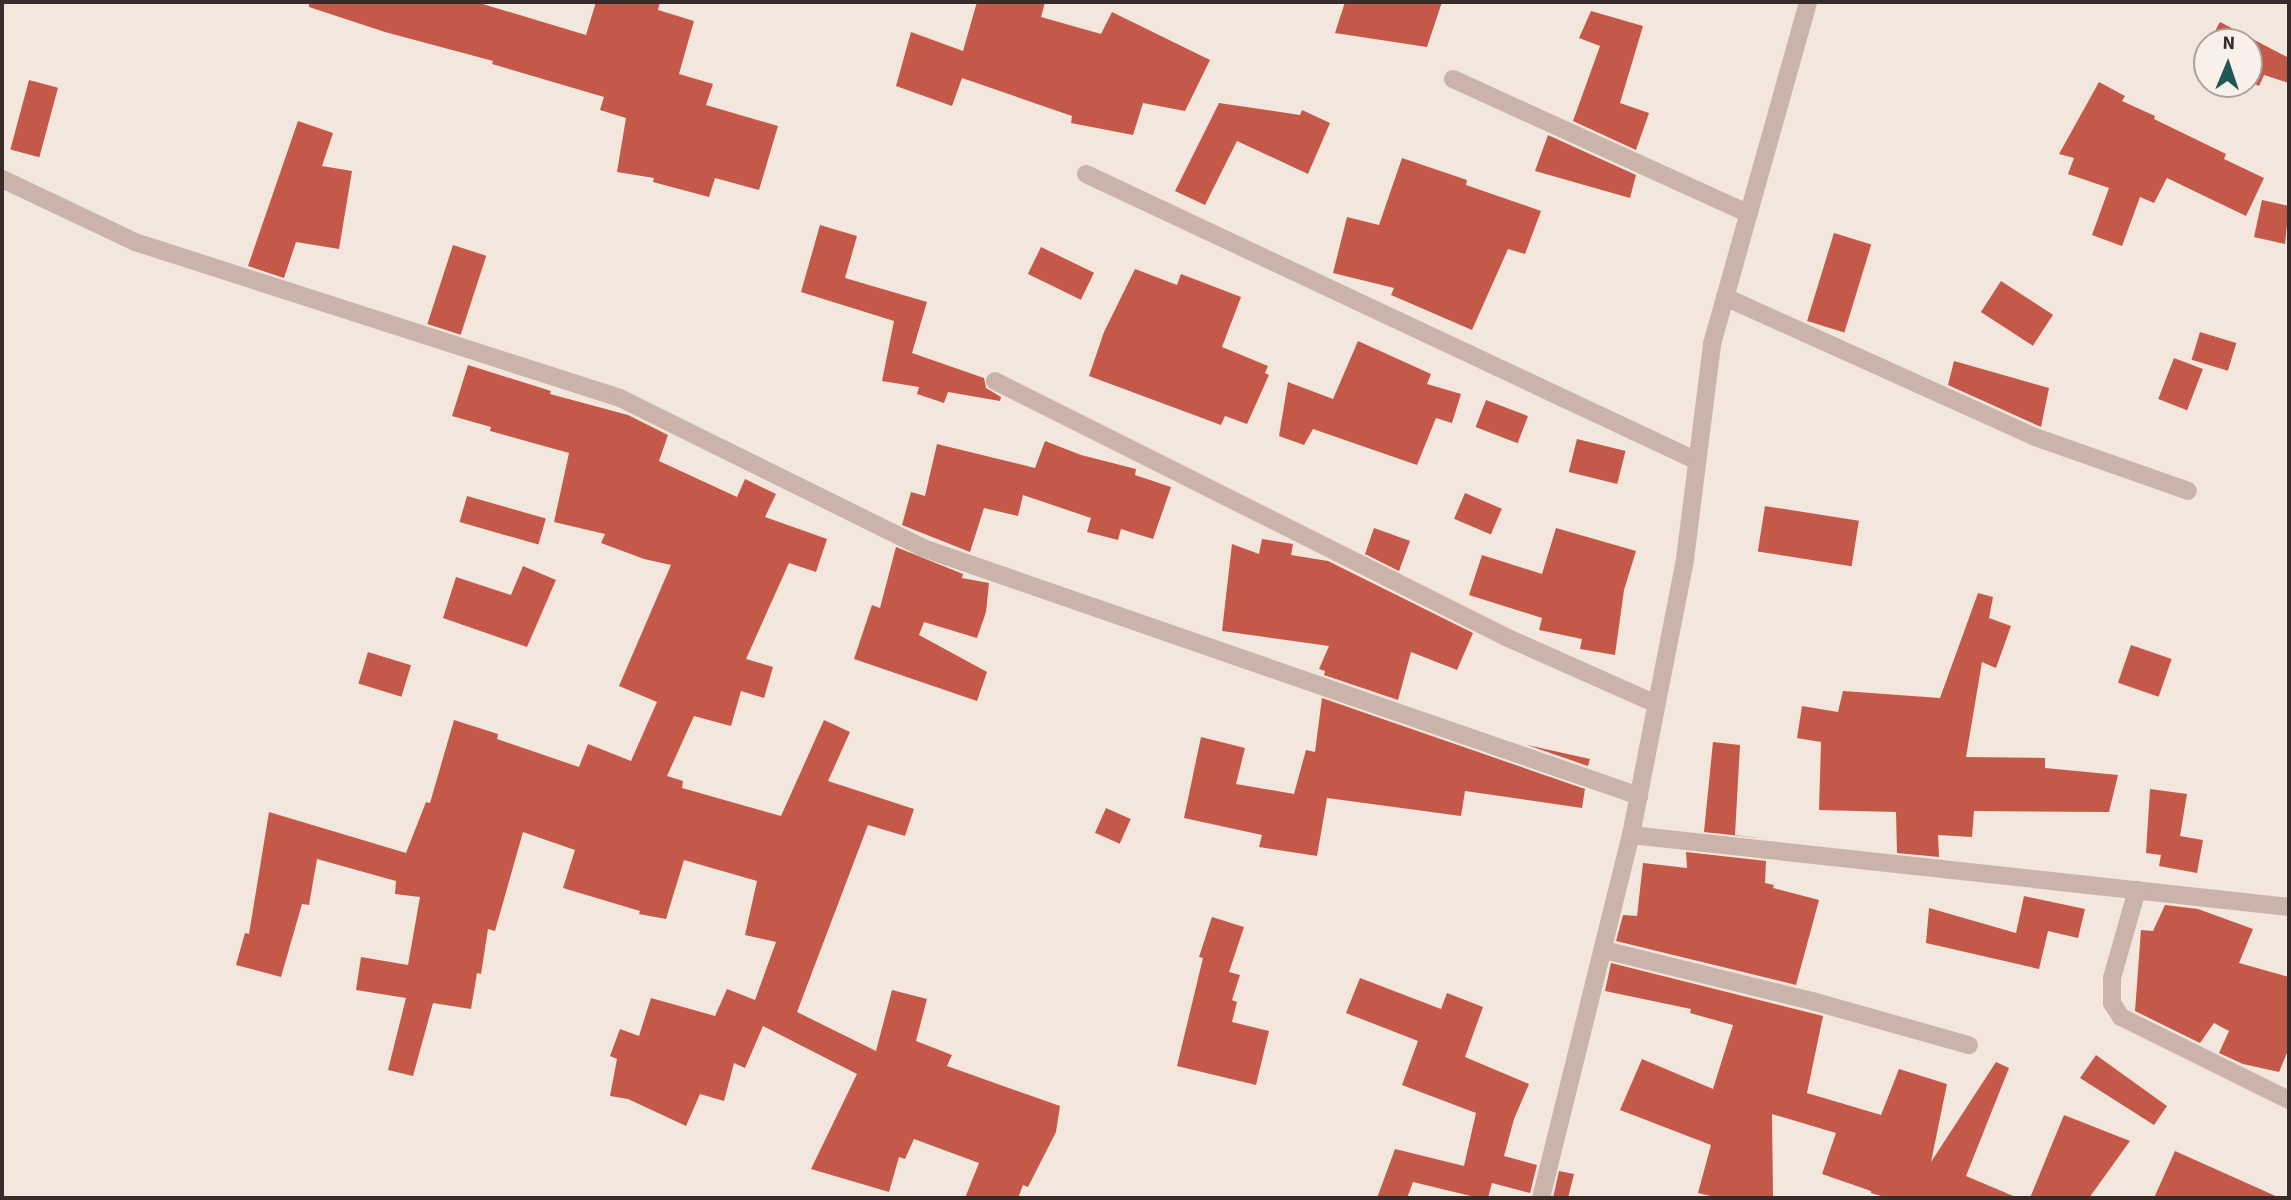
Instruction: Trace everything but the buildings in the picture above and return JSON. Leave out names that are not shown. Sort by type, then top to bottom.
[{"type":"street","points":[[1541,1198],[1604,950],[1639,796],[1685,559],[1712,344],[1808,2]]},
{"type":"street","points":[[1453,79],[1749,214]]},
{"type":"street","points":[[1086,174],[1697,461]]},
{"type":"street","points":[[2,179],[135,243],[620,398],[923,548],[1639,796]]},
{"type":"street","points":[[1725,297],[2035,436],[2188,492]]},
{"type":"street","points":[[995,381],[1496,632],[1656,704]]},
{"type":"street","points":[[1631,835],[2289,907]]},
{"type":"street","points":[[2137,890],[2112,978],[2112,1003],[2121,1017],[2289,1100]]},
{"type":"street","points":[[1604,950],[1812,1001],[1969,1045]]}]
